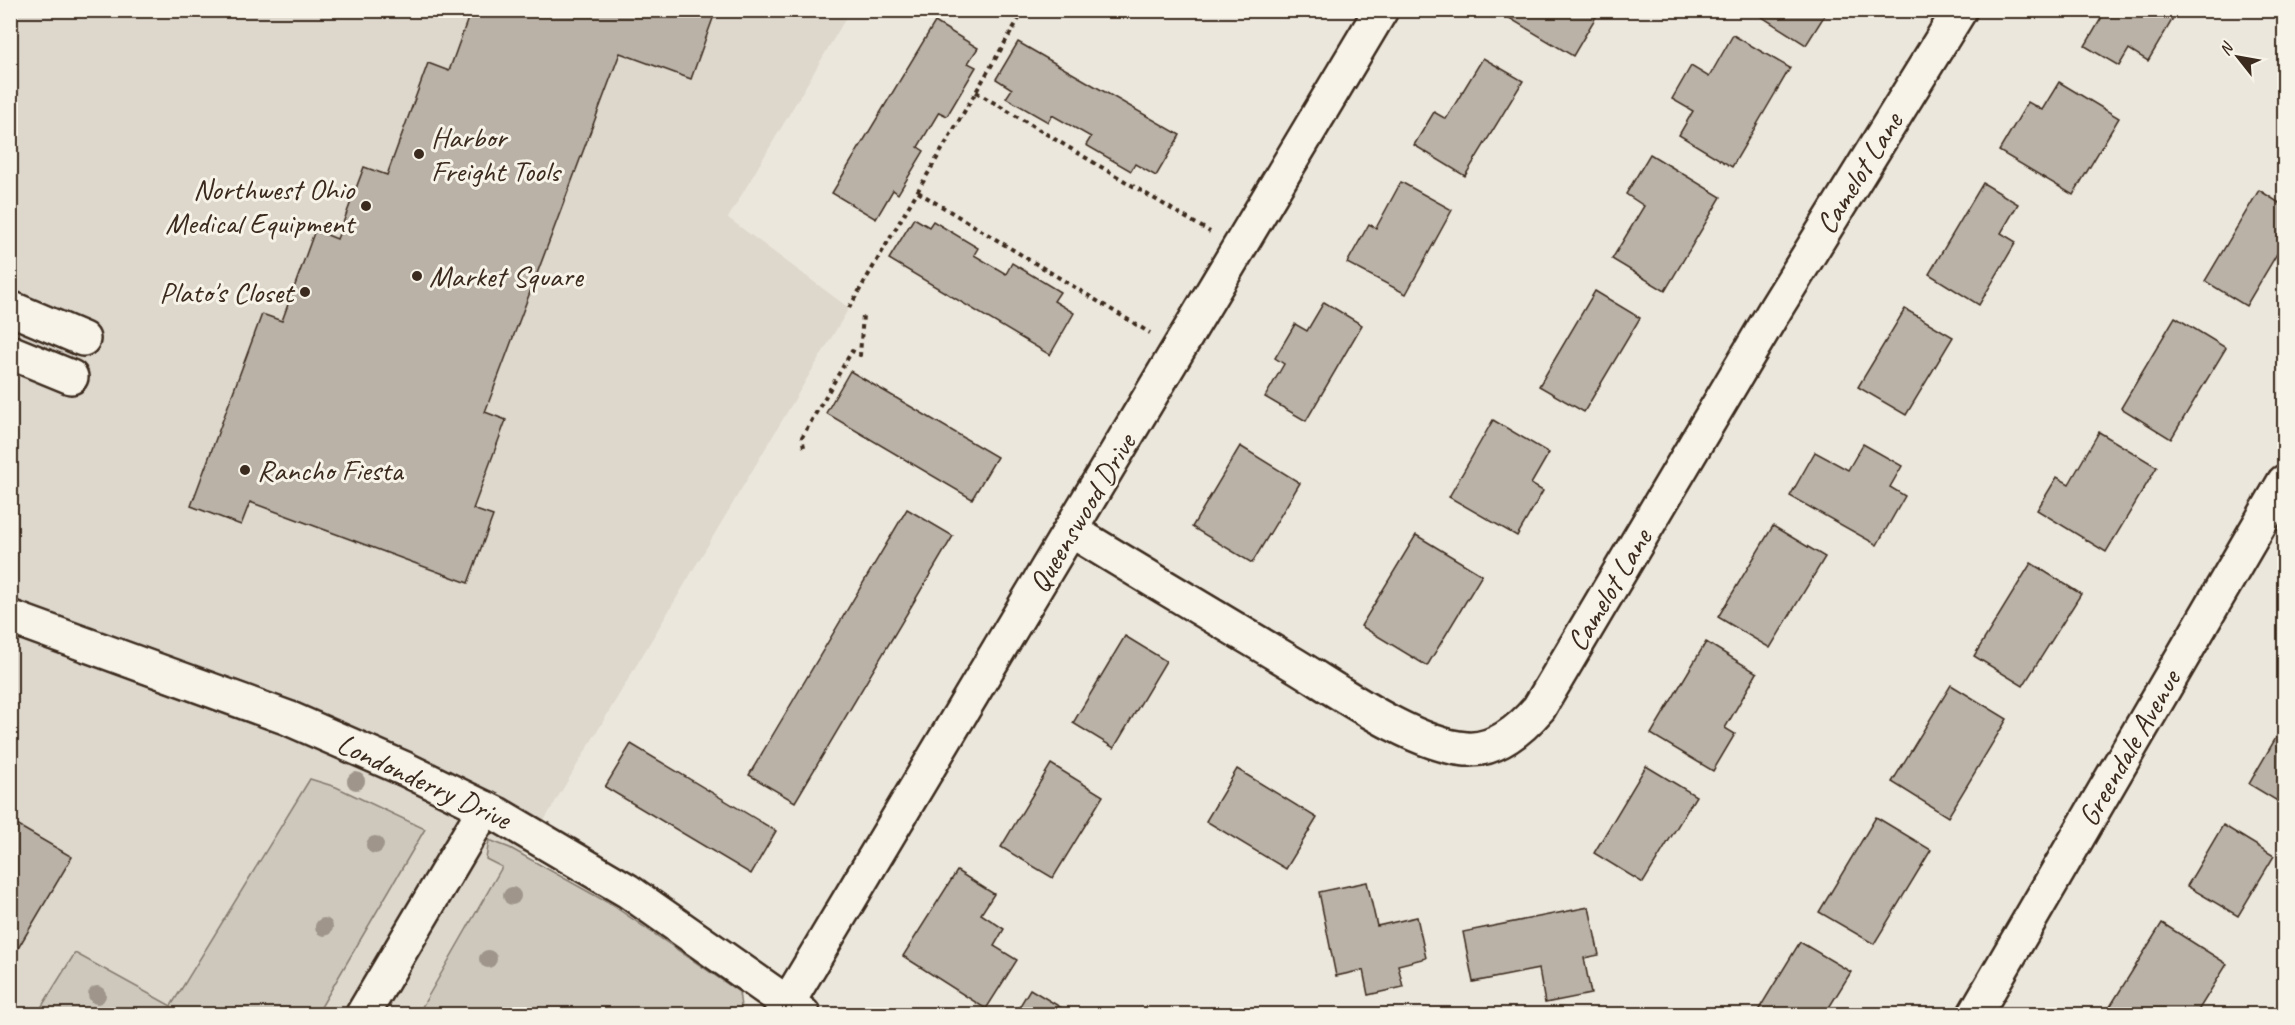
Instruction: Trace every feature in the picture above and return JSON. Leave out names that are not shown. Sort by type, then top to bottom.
[{"type":"street","name":"Queenswood Drive","points":[[791,1011],[1381,10]]},
{"type":"street","name":"Camelot Lane","points":[[1072,531],[1371,711],[1441,746],[1469,749],[1497,743],[1521,729],[1539,708],[1770,318],[1959,10]]},
{"type":"street","points":[[10,308],[77,358]]},
{"type":"street","points":[[10,329],[77,358]]},
{"type":"street","points":[[10,352],[77,358]]},
{"type":"street","name":"Greendale Avenue","points":[[1975,1014],[2284,482]]},
{"type":"street","name":"Londonderry Drive","points":[[10,617],[288,718],[405,769],[485,808],[563,851],[628,891],[791,1011]]},
{"type":"street","points":[[363,1014],[485,808]]},
{"type":"path","points":[[849,308],[1024,10]]},
{"type":"path","points":[[976,92],[1239,250]]},
{"type":"path","points":[[918,192],[1179,350]]},
{"type":"path","points":[[804,447],[802,437],[852,351],[860,355],[863,315]]},
{"type":"shaded area","points":[[10,11],[850,11],[728,218],[849,308],[429,1014],[11,1014]]},
{"type":"shaded area","points":[[310,779],[336,787],[425,829],[317,1014],[94,1014],[82,1007],[77,1014],[37,1014],[75,953],[171,1006]]},
{"type":"shaded area","points":[[489,840],[510,848],[612,905],[739,992],[742,1014],[418,1014],[502,867],[486,859]]},
{"type":"building","name":"Market Square","points":[[471,10],[716,10],[691,79],[620,53],[485,412],[506,420],[473,509],[493,516],[468,583],[250,502],[241,525],[191,506],[262,314],[282,321],[315,230],[337,239],[364,167],[387,175],[428,63],[449,71]]},
{"type":"building","points":[[1510,10],[1600,10],[1573,56],[1506,16]]},
{"type":"building","points":[[1751,10],[1828,10],[1806,45]]},
{"type":"building","points":[[2106,10],[2178,10],[2148,61],[2129,49],[2119,66],[2085,46]]},
{"type":"building","points":[[935,22],[978,48],[968,63],[976,67],[947,116],[939,112],[918,147],[924,151],[898,194],[893,190],[876,219],[832,193]]},
{"type":"building","points":[[1733,35],[1790,68],[1732,167],[1679,135],[1693,111],[1672,99],[1691,66],[1709,77]]},
{"type":"building","points":[[1018,42],[1180,135],[1156,176],[1135,164],[1131,171],[1086,145],[1091,137],[1052,115],[1048,122],[1006,98],[1012,89],[996,79]]},
{"type":"building","points":[[1483,58],[1523,81],[1465,176],[1414,145],[1434,112],[1446,119]]},
{"type":"building","points":[[2059,82],[2119,118],[2073,195],[1999,151],[2028,102],[2042,110]]},
{"type":"building","points":[[1650,154],[1721,197],[1665,291],[1612,259],[1644,206],[1626,194]]},
{"type":"building","points":[[1401,182],[1452,210],[1406,294],[1347,263],[1369,224],[1376,228]]},
{"type":"building","points":[[1983,183],[2018,204],[2001,233],[2016,242],[1979,305],[1929,274]]},
{"type":"building","points":[[2259,190],[2284,206],[2284,242],[2246,306],[2205,281]]},
{"type":"building","points":[[914,218],[929,227],[933,221],[978,248],[974,255],[1006,274],[1012,263],[1060,292],[1054,301],[1074,313],[1050,355],[889,259]]},
{"type":"building","points":[[1595,291],[1640,318],[1584,412],[1539,386]]},
{"type":"building","points":[[1324,302],[1362,325],[1306,421],[1265,397],[1284,364],[1275,358],[1295,324],[1307,331]]},
{"type":"building","points":[[1905,309],[1953,337],[1906,415],[1858,387]]},
{"type":"building","points":[[2175,317],[2226,348],[2171,439],[2121,408]]},
{"type":"building","points":[[850,371],[997,457],[972,499],[826,413]]},
{"type":"building","points":[[1493,420],[1549,453],[1531,484],[1543,491],[1517,536],[1449,497]]},
{"type":"building","points":[[2099,432],[2157,467],[2106,552],[2037,510],[2057,477],[2069,484]]},
{"type":"building","points":[[1863,444],[1902,466],[1890,487],[1905,496],[1877,545],[1790,496],[1815,452],[1848,470]]},
{"type":"building","points":[[1240,446],[1300,483],[1252,563],[1192,527]]},
{"type":"building","points":[[907,509],[953,536],[795,802],[749,775]]},
{"type":"building","points":[[1773,526],[1825,557],[1770,648],[1718,617]]},
{"type":"building","points":[[1416,535],[1482,575],[1427,666],[1361,626]]},
{"type":"building","points":[[2031,563],[2081,594],[2023,686],[1974,656]]},
{"type":"building","points":[[1125,636],[1166,661],[1114,748],[1073,723]]},
{"type":"building","points":[[1706,642],[1757,673],[1725,728],[1735,734],[1713,771],[1651,734]]},
{"type":"building","points":[[1951,685],[2007,719],[1948,817],[1892,782]]},
{"type":"building","points":[[2284,724],[2284,805],[2249,784]]},
{"type":"building","points":[[631,744],[776,831],[751,874],[605,787]]},
{"type":"building","points":[[1051,764],[1103,796],[1053,878],[1001,847]]},
{"type":"building","points":[[1646,766],[1696,796],[1643,883],[1594,853]]},
{"type":"building","points":[[1237,769],[1317,818],[1286,869],[1206,821]]},
{"type":"building","points":[[1876,817],[1931,850],[1874,944],[1819,912]]},
{"type":"building","points":[[10,821],[72,857],[10,962]]},
{"type":"building","points":[[2223,825],[2274,856],[2238,916],[2187,886]]},
{"type":"building","points":[[957,871],[994,894],[981,914],[1004,929],[994,946],[1017,960],[986,1009],[903,956]]},
{"type":"building","points":[[1367,882],[1377,926],[1417,917],[1426,958],[1398,965],[1403,987],[1368,995],[1363,970],[1336,976],[1319,892]]},
{"type":"building","points":[[1589,907],[1599,955],[1584,958],[1591,994],[1545,1003],[1539,969],[1473,982],[1463,932]]},
{"type":"building","points":[[2162,923],[2227,964],[2196,1014],[2116,1014],[2108,1010]]},
{"type":"building","points":[[1800,942],[1851,972],[1825,1014],[1756,1014]]},
{"type":"building","points":[[1030,989],[1072,1014],[1015,1014]]},
{"type":"place","name":"Harbor Freight Tools","points":[[419,154]]},
{"type":"place","name":"Northwest Ohio Medical Equipment","points":[[366,206]]},
{"type":"place","name":"Market Square","points":[[417,276]]},
{"type":"place","name":"Plato's Closet","points":[[305,292]]},
{"type":"place","name":"Rancho Fiesta","points":[[245,470]]}]
